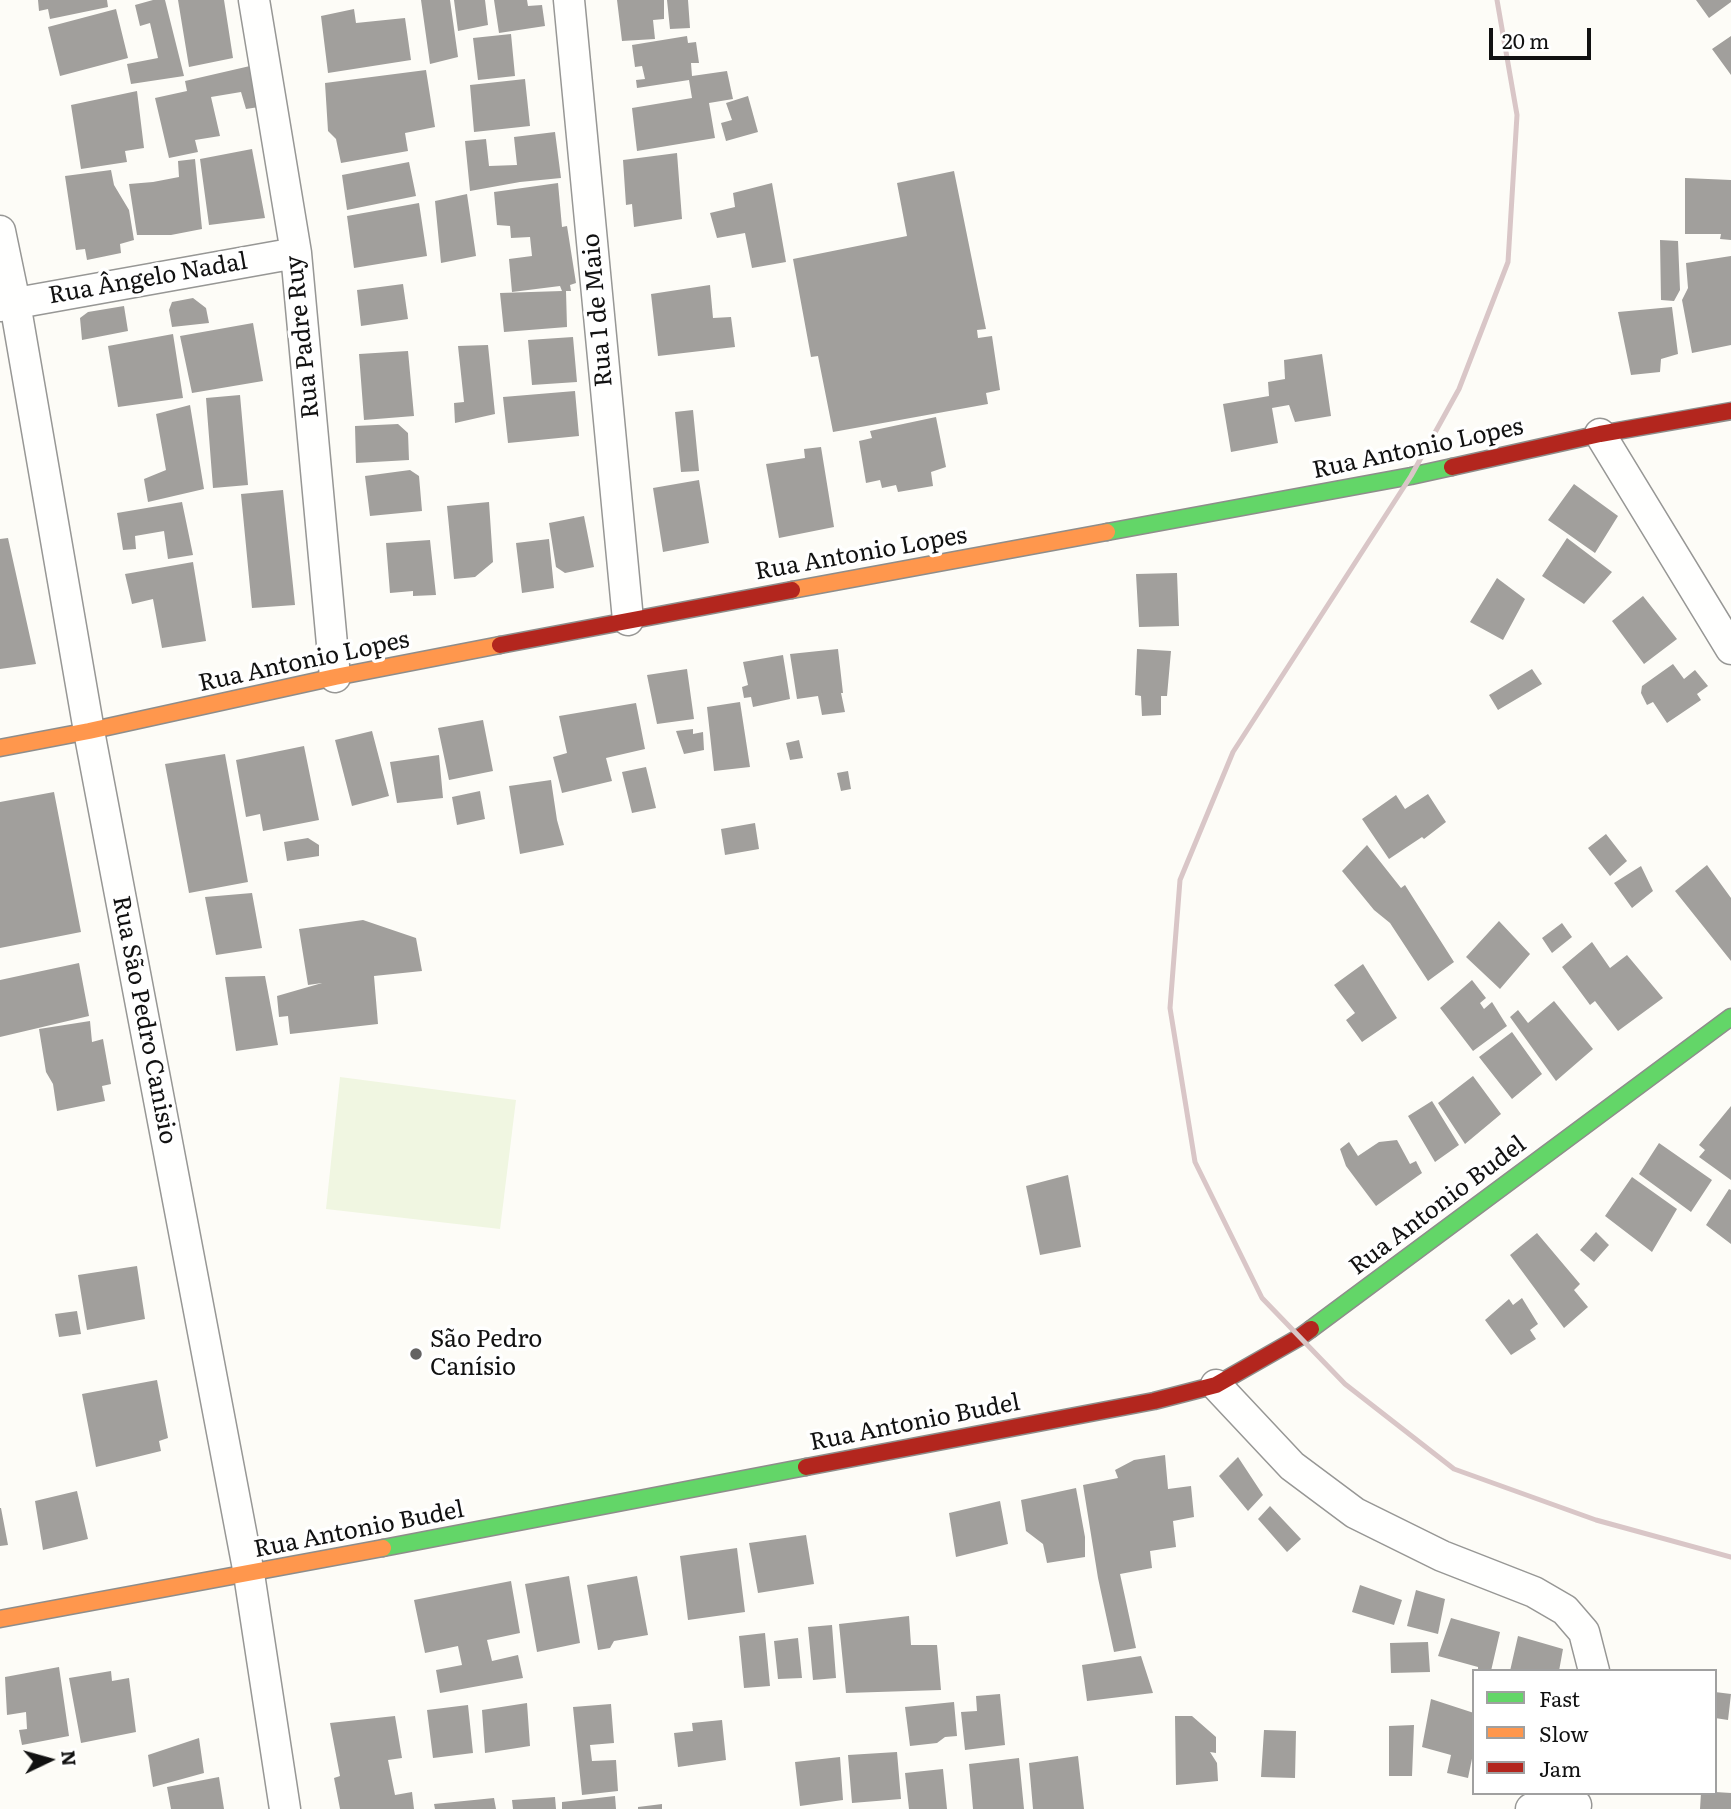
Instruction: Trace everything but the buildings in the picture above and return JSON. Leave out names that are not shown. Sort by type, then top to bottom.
[{"type":"street","name":"Rua Padre Ruy","points":[[254,0],[296,253],[335,677]]},
{"type":"street","name":"Rua 1 de Maio","points":[[569,0],[628,620]]},
{"type":"street","name":"Rua São Pedro Canisio","points":[[0,231],[7,304],[249,1574],[285,1809]]},
{"type":"street","name":"Rua Ângelo Nadal","points":[[7,304],[296,253]]},
{"type":"street","name":"Rua Antonio Lopes","points":[[0,748],[335,677],[628,620],[1411,477],[1600,434],[1731,411]]},
{"type":"street","points":[[1600,434],[1731,649]]},
{"type":"street","name":"Rua Antonio Budel","points":[[0,1619],[1153,1401],[1216,1385],[1300,1337],[1731,1017]]},
{"type":"street","points":[[1216,1385],[1292,1466],[1355,1514],[1442,1556],[1534,1592],[1565,1610],[1584,1632],[1593,1669]]},
{"type":"street","points":[[1531,1809],[1577,1802]]},
{"type":"green space","points":[[340,1077],[516,1100],[500,1229],[326,1209]]},
{"type":"railway","points":[[1497,0],[1517,115],[1508,262],[1459,389],[1411,476],[1233,752],[1180,880],[1170,1008],[1195,1162],[1262,1298],[1345,1384],[1454,1469],[1596,1520],[1731,1557]]},
{"type":"traffic: fast","points":[[1107,532],[1452,467]]},
{"type":"traffic: fast","points":[[1311,1329],[1731,1017]]},
{"type":"traffic: fast","points":[[383,1548],[806,1467]]},
{"type":"traffic: slow","points":[[792,590],[1107,532]]},
{"type":"traffic: slow","points":[[0,748],[500,645]]},
{"type":"traffic: slow","points":[[0,1619],[383,1548]]},
{"type":"traffic: jam","points":[[1452,467],[1600,434],[1731,411]]},
{"type":"traffic: jam","points":[[500,645],[792,590]]},
{"type":"traffic: jam","points":[[806,1467],[1154,1401],[1216,1385],[1311,1329]]},
{"type":"place","name":"São Pedro Canísio","points":[[416,1354]]}]
